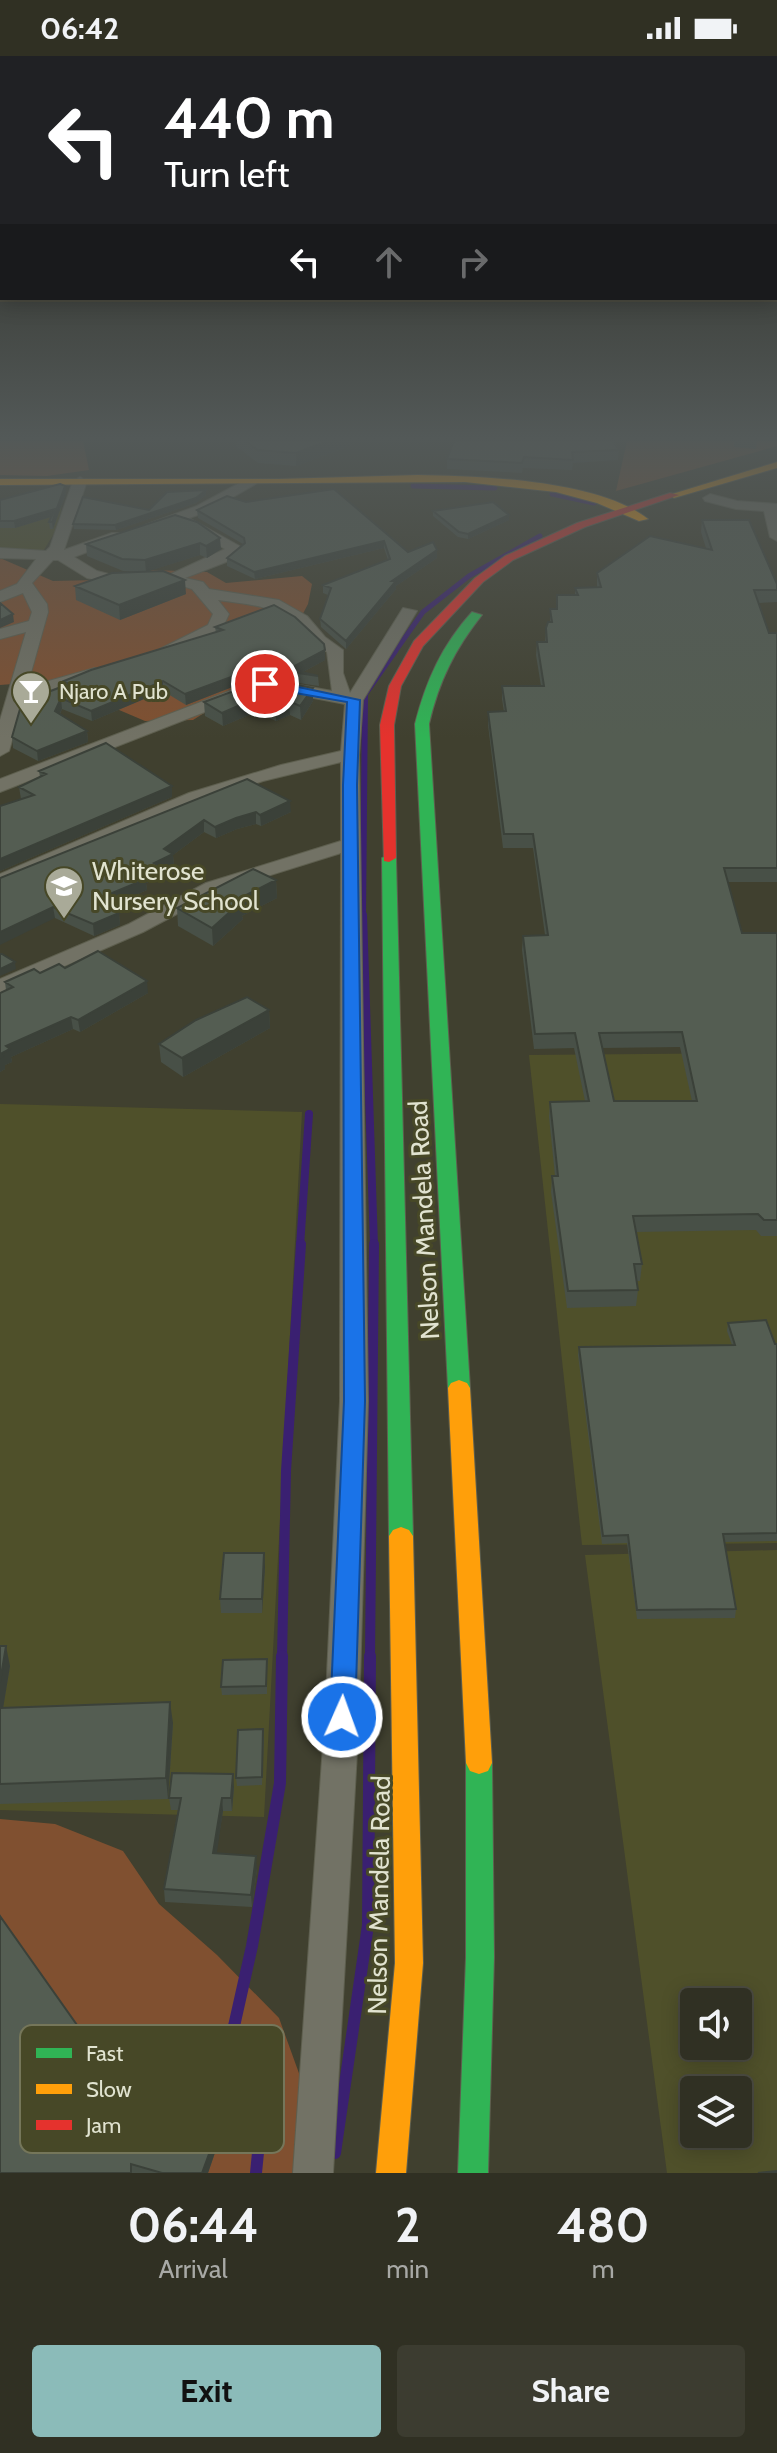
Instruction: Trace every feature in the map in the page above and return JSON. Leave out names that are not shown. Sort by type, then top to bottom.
[{"type":"main road","name":"Nelson Mandela Road","points":[[391,2173],[409,1963],[387,725],[391,690],[400,665],[484,576],[535,546],[555,540]]},
{"type":"main road","name":"Nelson Mandela Road","points":[[536,566],[587,540]]},
{"type":"main road","name":"Nelson Mandela Road","points":[[473,2173],[480,1957],[479,1747],[422,724],[431,681],[448,648],[460,629],[489,602]]},
{"type":"street","points":[[54,557],[62,540]]},
{"type":"street","points":[[0,751],[39,604],[8,592],[32,570],[54,557],[104,540]]},
{"type":"street","points":[[155,581],[221,559],[235,548],[222,540]]},
{"type":"street","points":[[0,553],[54,557],[92,575],[197,585],[221,614],[215,628],[154,654]]},
{"type":"street","points":[[201,593],[256,598],[273,603],[301,619],[337,654],[335,673],[348,698],[354,1417],[342,1717],[313,2173]]},
{"type":"street","points":[[348,698],[409,611]]},
{"type":"street","points":[[0,634],[35,624]]},
{"type":"street","points":[[17,695],[113,667]]},
{"type":"street","points":[[0,678],[21,676]]},
{"type":"street","points":[[0,786],[257,687],[348,698]]},
{"type":"street","points":[[0,881],[104,834],[234,784],[305,762],[350,755]]},
{"type":"street","points":[[0,987],[136,928],[213,887],[350,844]]},
{"type":"shaded area","points":[[0,540],[50,540],[42,553],[0,552]]},
{"type":"shaded area","points":[[0,558],[53,581],[97,580],[153,570],[207,572],[226,583],[302,576],[312,584],[308,604],[274,669],[193,720],[145,721],[51,681],[0,685]]},
{"type":"shaded area","points":[[777,1053],[777,1543],[582,1545],[529,1055]]},
{"type":"shaded area","points":[[0,1104],[302,1112],[264,1817],[0,1810]]},
{"type":"shaded area","points":[[777,1550],[777,2173],[667,2173],[585,1555]]},
{"type":"shaded area","points":[[0,1819],[55,1824],[123,1851],[159,1904],[217,1955],[279,2018],[282,2025],[20,2025],[20,2153],[284,2153],[284,2032],[309,2101],[308,2173],[0,2173]]},
{"type":"building","points":[[99,540],[217,540],[206,546],[200,543],[145,560],[122,559],[86,544]]},
{"type":"building","points":[[244,540],[394,540],[408,552],[433,542],[437,550],[392,581],[396,581],[346,641],[320,619],[331,588],[323,585],[390,559],[384,541],[254,572],[227,558],[245,543]]},
{"type":"building","points":[[645,540],[667,540],[712,550],[709,540],[758,540],[777,584],[777,590],[754,590],[769,633],[777,633],[777,868],[724,868],[742,933],[777,933],[777,1220],[764,1220],[758,1214],[633,1216],[642,1264],[634,1264],[638,1290],[568,1291],[552,1176],[558,1176],[550,1102],[589,1101],[575,1033],[535,1034],[523,936],[548,935],[533,834],[504,834],[488,712],[506,711],[502,686],[544,686],[537,642],[547,642],[546,628],[548,622],[552,622],[550,609],[557,609],[557,595],[578,595],[575,588],[601,587],[597,573]],"holes":[[[682,1032],[697,1101],[614,1101],[599,1033]]]},
{"type":"building","points":[[163,571],[185,580],[119,605],[75,586],[112,573]]},
{"type":"building","points":[[0,603],[13,614],[0,620]]},
{"type":"building","points":[[274,605],[295,617],[324,644],[325,650],[289,669],[318,676],[258,667],[185,694],[163,681],[91,711],[61,698],[55,711],[87,731],[37,751],[12,737],[22,702],[69,684],[64,681],[91,670],[223,630],[215,627]]},
{"type":"building","points":[[266,679],[313,688],[300,706],[289,701],[276,707],[256,698],[222,713],[204,702]]},
{"type":"building","points":[[106,743],[172,786],[0,859],[0,806],[34,795],[19,787],[46,774],[39,771]]},
{"type":"building","points":[[247,779],[290,801],[260,815],[256,812],[215,827],[204,820],[164,849],[173,854],[154,863],[159,866],[139,875],[146,879],[95,900],[119,913],[93,924],[53,907],[0,932],[0,878]]},
{"type":"building","points":[[253,869],[276,880],[238,899],[242,901],[212,928],[177,908]]},
{"type":"building","points":[[98,951],[147,981],[78,1020],[71,1017],[6,1046],[10,1049],[0,1054],[0,993],[13,987],[5,982],[34,969],[40,973],[59,964],[65,968]]},
{"type":"building","points":[[2,954],[15,962],[0,969]]},
{"type":"building","points":[[247,997],[269,1010],[182,1058],[159,1044],[196,1020]]},
{"type":"building","points":[[766,1320],[777,1344],[777,1533],[723,1534],[736,1609],[637,1610],[628,1535],[603,1536],[579,1347],[735,1345],[728,1323]]},
{"type":"building","points":[[224,1553],[264,1553],[262,1599],[220,1599]]},
{"type":"building","points":[[0,1646],[6,1646],[0,1682]]},
{"type":"building","points":[[267,1659],[266,1686],[221,1687],[223,1660]]},
{"type":"building","points":[[170,1702],[166,1778],[0,1784],[0,1708]]},
{"type":"building","points":[[263,1729],[262,1777],[236,1778],[238,1730]]},
{"type":"building","points":[[172,1773],[233,1774],[231,1798],[222,1798],[213,1853],[256,1856],[251,1895],[164,1889],[181,1798],[169,1798]]},
{"type":"building","points":[[0,1916],[77,2025],[20,2025],[20,2153],[209,2153],[202,2173],[162,2173],[131,2164],[131,2173],[0,2173]]},
{"type":"waterway","points":[[394,653],[423,612],[469,576],[533,540]]},
{"type":"waterway","points":[[363,915],[365,694],[395,651]]},
{"type":"waterway","points":[[363,915],[374,1246]]},
{"type":"waterway","points":[[300,1246],[309,1114]]},
{"type":"waterway","points":[[282,1658],[286,1471],[301,1244]]},
{"type":"waterway","points":[[370,1658],[374,1246]]},
{"type":"waterway","points":[[234,2025],[252,1946],[280,1783],[282,1656]]},
{"type":"waterway","points":[[335,2153],[368,1925],[370,1656]]},
{"type":"waterway","points":[[256,2173],[258,2153]]},
{"type":"traffic: fast","points":[[459,1388],[422,724],[441,665],[456,639],[476,615]]},
{"type":"traffic: fast","points":[[389,858],[401,1536]]},
{"type":"traffic: fast","points":[[473,2173],[480,1957],[479,1763]]},
{"type":"traffic: slow","points":[[459,1388],[479,1763]]},
{"type":"traffic: slow","points":[[391,2173],[409,1963],[401,1536]]},
{"type":"traffic: jam","points":[[389,858],[387,725],[395,686],[418,644],[479,580],[509,558],[549,540]]},
{"type":"place","name":"Njaro A Pub","points":[[31,725]]},
{"type":"place","name":"Whiterose Nursery School","points":[[64,920]]},
{"type":"route","points":[[265,684],[354,700],[350,785],[356,1270],[342,1717]]}]
